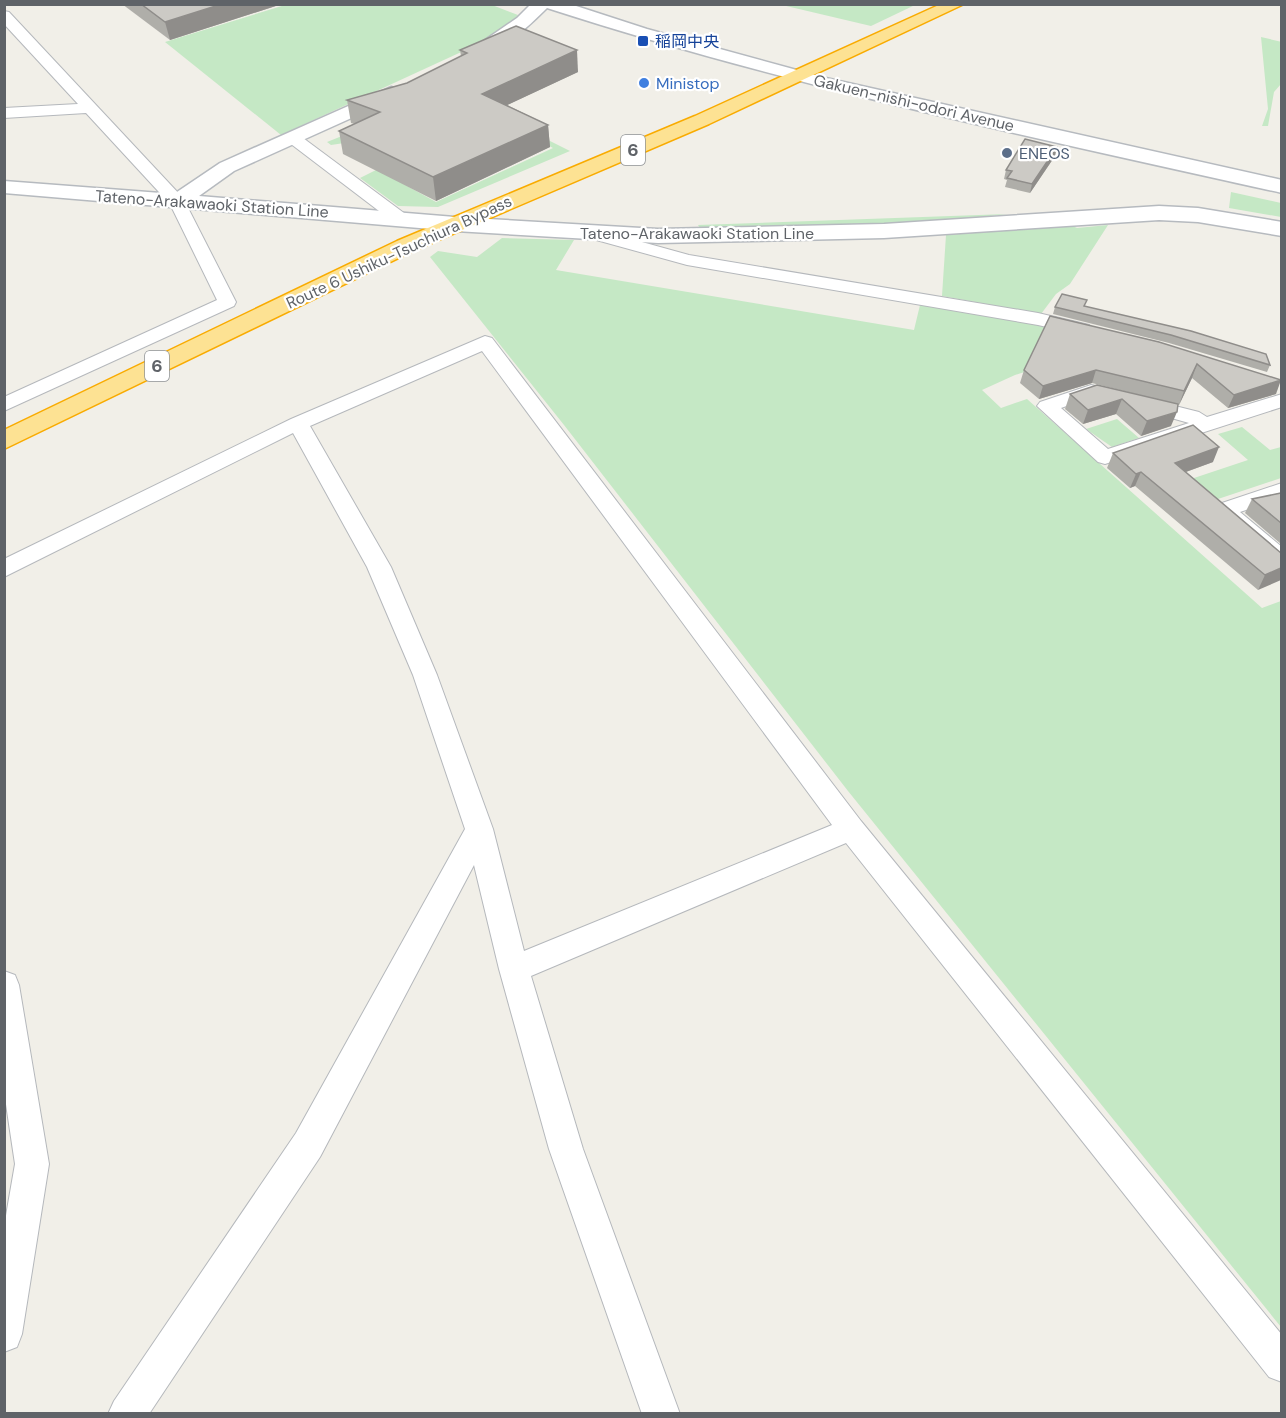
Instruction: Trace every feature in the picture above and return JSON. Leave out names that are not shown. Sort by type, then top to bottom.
[{"type":"highway","name":"6","points":[[799,76],[956,4]]},
{"type":"highway","name":"Route 6 Ushiku-Tsuchiura Bypass","points":[[4,441],[249,321],[455,224],[644,146],[799,76]]},
{"type":"main road","points":[[464,59],[492,45],[542,4]]},
{"type":"main road","name":"Gakuen-nishi-odori Avenue","points":[[551,4],[643,35],[799,76],[1281,187]]},
{"type":"main road","name":"Gakuen-nishi-odori Avenue","points":[[598,4],[698,35],[820,67],[1281,170]]},
{"type":"main road","points":[[177,202],[227,167],[409,84]]},
{"type":"main road","name":"Tateno-Arakawaoki Station Line","points":[[4,188],[595,234],[750,235],[884,231],[1159,213],[1207,216],[1281,230]]},
{"type":"street","points":[[7,21],[177,202],[227,302],[233,310],[249,321]]},
{"type":"street","points":[[4,113],[88,108]]},
{"type":"street","points":[[293,138],[402,220]]},
{"type":"street","points":[[595,234],[687,260],[1038,320],[1101,334]]},
{"type":"street","points":[[4,405],[227,302]]},
{"type":"street","points":[[4,569],[298,423],[485,342],[851,829],[1281,1364]]},
{"type":"street","points":[[100,361],[125,382]]},
{"type":"street","points":[[1205,425],[1192,416],[1091,391],[1047,406],[1106,457],[1205,425],[1280,389]]},
{"type":"street","points":[[298,423],[379,567],[425,675],[479,829],[514,969],[566,1149],[661,1413]]},
{"type":"street","points":[[1281,490],[1224,510],[1281,560]]},
{"type":"street","points":[[127,1413],[308,1145],[479,829]]},
{"type":"street","points":[[514,969],[851,829]]},
{"type":"street","points":[[4,985],[32,1164],[4,1334]]},
{"type":"green space","points":[[915,4],[871,26],[782,5]]},
{"type":"green space","points":[[285,5],[492,5],[518,15],[510,24],[483,42],[281,135],[165,42]]},
{"type":"green space","points":[[1261,37],[1282,42],[1281,84],[1274,92],[1268,126],[1262,126],[1268,109]]},
{"type":"green space","points":[[392,116],[380,171],[436,202],[553,148],[536,139],[542,137],[570,151],[438,207],[398,206],[360,178],[376,170],[351,142],[331,145],[327,142]]},
{"type":"green space","points":[[1231,192],[1281,203],[1281,217],[1229,208]]},
{"type":"green space","points":[[1007,214],[941,222],[701,230],[698,225]]},
{"type":"green space","points":[[1068,224],[1077,228],[1108,225],[1070,284],[1056,294],[1041,314],[942,296],[946,235]]},
{"type":"green space","points":[[502,238],[574,240],[556,270],[914,330],[920,305],[1057,328],[1055,362],[1015,375],[982,390],[1001,408],[1027,399],[1262,608],[1281,601],[1281,1327],[848,791],[564,425],[430,257],[438,251],[477,257]]},
{"type":"green space","points":[[1117,419],[1139,438],[1112,447],[1086,429]]},
{"type":"green space","points":[[1242,427],[1270,450],[1281,447],[1281,478],[1209,502],[1185,481],[1248,460],[1218,434]]},
{"type":"building","points":[[141,4],[222,4],[165,22]]},
{"type":"building","points":[[516,26],[577,50],[482,94],[548,125],[433,177],[339,131],[380,112],[347,100],[407,83],[467,53],[460,50]]},
{"type":"building","points":[[1025,139],[1057,147],[1032,184],[1007,178],[1012,171],[1006,170]]},
{"type":"building","points":[[1062,294],[1087,300],[1084,306],[1191,331],[1266,354],[1270,365],[1171,335],[1055,307]]},
{"type":"building","points":[[1050,316],[1159,342],[1281,380],[1234,395],[1197,364],[1184,391],[1096,370],[1043,386],[1024,370]]},
{"type":"building","points":[[1097,385],[1178,404],[1177,412],[1147,421],[1122,399],[1088,410],[1070,394]]},
{"type":"building","points":[[1193,425],[1219,447],[1175,463],[1281,553],[1281,568],[1265,575],[1141,472],[1136,474],[1113,453]]},
{"type":"building","points":[[1281,493],[1281,523],[1252,499]]},
{"type":"place","name":"稲岡中央","points":[[643,41]]},
{"type":"place","name":"Ministop","points":[[644,83]]},
{"type":"place","name":"ENEOS","points":[[1007,153]]}]
